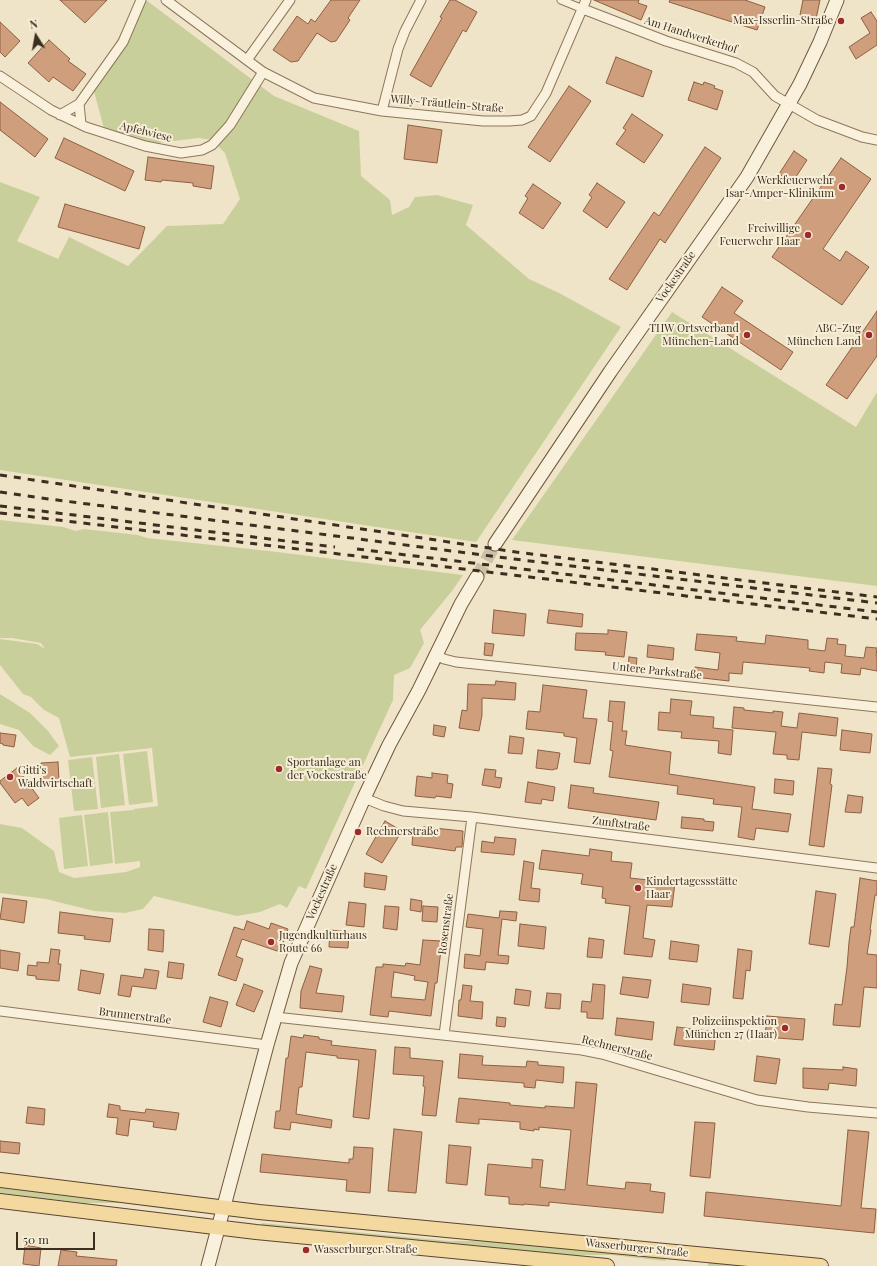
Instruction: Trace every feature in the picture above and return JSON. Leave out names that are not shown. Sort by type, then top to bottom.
[{"type":"main road","name":"Vockestraße","points":[[495,544],[610,372],[747,177],[800,84],[820,42],[837,0]]},
{"type":"main road","name":"Vockestraße","points":[[208,1266],[267,1045],[291,963],[301,937],[389,745],[477,577]]},
{"type":"main road","name":"Wasserburger Straße","points":[[0,1180],[223,1207],[821,1266]]},
{"type":"main road","name":"Wasserburger Straße","points":[[0,1201],[218,1228],[607,1266]]},
{"type":"street","points":[[60,115],[79,104],[123,42],[141,0]]},
{"type":"street","points":[[166,0],[263,72],[314,98],[382,111]]},
{"type":"street","points":[[247,60],[290,0]]},
{"type":"street","name":"Willy-Träutlein-Straße","points":[[421,0],[405,31],[398,49],[382,111],[483,121],[522,120],[531,116],[546,93],[585,4]]},
{"type":"street","points":[[561,0],[585,4]]},
{"type":"street","name":"Am Handwerkerhof","points":[[585,4],[666,41],[736,63],[753,72],[771,93],[789,104]]},
{"type":"street","name":"Apfelwiese","points":[[1,78],[60,115],[81,124],[118,138],[158,150],[181,152],[202,150],[212,145],[230,125],[263,72]]},
{"type":"street","points":[[79,104],[81,124]]},
{"type":"street","points":[[789,104],[827,125],[862,137],[877,140]]},
{"type":"street","name":"Untere Parkstraße","points":[[436,656],[456,662],[877,707]]},
{"type":"street","name":"Zunftstraße","points":[[364,798],[384,806],[403,811],[472,817],[877,868]]},
{"type":"street","name":"Rosenstraße","points":[[444,1035],[472,817]]},
{"type":"street","name":"Brunnerstraße","points":[[0,1011],[267,1045]]},
{"type":"street","name":"Rechnerstraße","points":[[275,1017],[582,1050],[602,1054],[757,1100],[808,1107],[877,1113]]},
{"type":"green space","points":[[140,0],[146,0],[274,96],[359,131],[361,176],[390,200],[392,215],[409,207],[415,197],[437,195],[473,205],[466,225],[529,279],[559,293],[621,327],[476,542],[0,470],[0,182],[40,197],[17,241],[58,259],[69,237],[128,266],[167,226],[223,224],[240,199],[225,153],[212,140],[198,138],[149,144],[105,132],[92,84]]},
{"type":"green space","points":[[672,312],[856,427],[877,392],[877,586],[512,540]]},
{"type":"green space","points":[[0,520],[63,527],[76,531],[84,529],[138,535],[147,538],[269,551],[463,575],[420,630],[424,643],[410,668],[394,675],[393,700],[306,889],[299,886],[287,908],[280,904],[260,912],[237,916],[154,896],[143,909],[125,913],[94,911],[46,899],[0,893],[0,824],[22,828],[54,851],[59,872],[74,878],[126,872],[140,867],[140,861],[115,864],[110,812],[134,810],[137,839],[134,809],[158,806],[152,748],[70,757],[59,718],[44,710],[31,697],[23,694],[0,665],[0,639],[37,644],[45,649],[41,643],[12,638],[0,638]]},
{"type":"green space","points":[[0,694],[30,713],[48,731],[59,746],[50,755],[33,746],[19,730],[0,724]]},
{"type":"green space","points":[[147,751],[153,802],[129,805],[123,754]]},
{"type":"green space","points":[[119,754],[125,805],[101,808],[96,757]]},
{"type":"green space","points":[[92,757],[98,809],[74,811],[68,760]]},
{"type":"green space","points":[[108,812],[113,863],[90,866],[84,815]]},
{"type":"green space","points":[[82,815],[88,866],[64,869],[59,818]]},
{"type":"green space","points":[[0,1187],[174,1207],[173,1210],[121,1203],[84,1203],[0,1193]]},
{"type":"green space","points":[[262,1223],[449,1241],[489,1241],[666,1258],[665,1261],[612,1255],[570,1255],[262,1225]]},
{"type":"green space","points":[[711,1261],[760,1266],[708,1266],[708,1262]]},
{"type":"building","points":[[60,0],[107,0],[85,23]]},
{"type":"building","points":[[331,0],[360,0],[348,18],[350,20],[336,41],[331,42],[317,33],[298,61],[291,62],[273,50],[297,16],[308,24],[311,19],[315,22]]},
{"type":"building","points":[[450,0],[455,0],[477,12],[466,32],[463,30],[431,87],[410,75],[442,18],[440,17]]},
{"type":"building","points":[[594,0],[639,0],[638,3],[647,6],[641,20]]},
{"type":"building","points":[[670,0],[745,0],[765,7],[757,30],[669,2]]},
{"type":"building","points":[[803,0],[820,0],[816,19],[800,15]]},
{"type":"building","points":[[871,12],[877,21],[877,45],[856,59],[849,47],[870,33],[861,18]]},
{"type":"building","points":[[0,22],[20,41],[5,57],[0,52]]},
{"type":"building","points":[[49,40],[70,59],[68,61],[86,74],[73,91],[53,77],[49,82],[28,63]]},
{"type":"building","points":[[616,57],[652,71],[643,97],[606,83]]},
{"type":"building","points":[[694,82],[703,85],[704,82],[723,91],[717,110],[688,100]]},
{"type":"building","points":[[569,86],[591,101],[550,162],[528,147]]},
{"type":"building","points":[[0,102],[48,139],[35,157],[0,130]]},
{"type":"building","points":[[632,114],[663,135],[644,163],[616,144],[626,130],[623,128]]},
{"type":"building","points":[[408,125],[442,130],[437,163],[404,159]]},
{"type":"building","points":[[64,138],[134,171],[125,191],[55,158]]},
{"type":"building","points":[[705,147],[721,158],[665,243],[660,239],[627,290],[609,279],[654,212],[659,216]]},
{"type":"building","points":[[794,151],[807,160],[792,183],[779,174]]},
{"type":"building","points":[[148,157],[214,166],[211,189],[193,186],[193,183],[145,180]]},
{"type":"building","points":[[841,158],[871,179],[823,249],[840,261],[846,251],[869,267],[842,305],[772,257]]},
{"type":"building","points":[[597,183],[625,202],[607,228],[583,211],[592,197],[589,195]]},
{"type":"building","points":[[533,184],[561,203],[543,229],[519,213],[528,198],[525,196]]},
{"type":"building","points":[[65,204],[145,227],[139,249],[58,227]]},
{"type":"building","name":"THW Ortsverband München-Land","points":[[722,287],[743,301],[734,313],[793,352],[781,370],[702,317]]},
{"type":"building","name":"ABC-Zug München Land","points":[[877,311],[877,356],[847,399],[826,385]]},
{"type":"building","points":[[494,610],[526,614],[524,636],[492,633]]},
{"type":"building","points":[[549,610],[583,614],[582,627],[547,623]]},
{"type":"building","points":[[608,630],[627,632],[624,657],[605,655],[606,652],[575,650],[576,633],[608,634]]},
{"type":"building","points":[[697,634],[737,637],[736,641],[765,644],[766,635],[808,640],[808,649],[825,651],[827,638],[838,639],[837,644],[846,645],[845,656],[864,658],[866,647],[877,648],[877,671],[861,668],[860,675],[841,673],[842,664],[825,662],[824,673],[809,671],[810,668],[743,662],[742,674],[729,673],[729,681],[694,677],[695,667],[718,670],[720,653],[695,650]]},
{"type":"building","points":[[485,643],[494,644],[492,656],[484,655]]},
{"type":"building","points":[[648,645],[674,648],[673,660],[647,657]]},
{"type":"building","points":[[629,657],[637,658],[636,669],[628,668]]},
{"type":"building","points":[[496,681],[516,683],[515,700],[482,698],[482,715],[479,731],[459,728],[462,710],[467,711],[468,684],[495,685]]},
{"type":"building","points":[[543,685],[587,690],[583,718],[597,719],[590,764],[574,762],[577,738],[564,736],[564,733],[526,729],[528,711],[540,712]]},
{"type":"building","points":[[671,699],[692,701],[690,715],[714,717],[713,728],[733,730],[731,755],[718,753],[719,741],[681,738],[682,732],[658,730],[659,712],[670,713]]},
{"type":"building","points":[[610,701],[625,702],[622,731],[627,731],[625,745],[671,752],[669,774],[755,787],[752,809],[791,814],[788,832],[756,828],[754,840],[738,837],[742,807],[713,804],[714,799],[677,794],[678,786],[609,777],[613,751],[610,750],[613,722],[608,721]]},
{"type":"building","points":[[734,707],[744,708],[744,710],[773,713],[773,711],[783,712],[781,726],[797,728],[799,713],[838,718],[836,736],[802,732],[799,760],[787,759],[787,755],[773,754],[776,732],[732,728]]},
{"type":"building","points":[[434,725],[446,727],[444,737],[433,735]]},
{"type":"building","points":[[842,730],[872,734],[870,753],[840,750]]},
{"type":"building","points":[[0,733],[16,735],[14,747],[0,743]]},
{"type":"building","points":[[510,736],[524,738],[522,754],[508,753]]},
{"type":"building","points":[[538,750],[560,753],[557,769],[536,768]]},
{"type":"building","points":[[58,762],[59,780],[42,781],[41,763]]},
{"type":"building","points":[[17,768],[39,798],[28,806],[22,798],[15,803],[0,783],[0,781]]},
{"type":"building","points":[[818,768],[832,769],[830,784],[832,785],[824,847],[809,845]]},
{"type":"building","points":[[485,769],[496,770],[495,777],[502,778],[500,788],[482,785]]},
{"type":"building","points":[[432,773],[448,775],[447,783],[453,784],[451,798],[415,796],[417,776],[432,778]]},
{"type":"building","points":[[775,779],[794,781],[793,795],[774,793]]},
{"type":"building","points":[[528,782],[555,787],[553,801],[542,799],[541,804],[525,802]]},
{"type":"building","points":[[571,785],[594,788],[593,793],[659,802],[656,820],[568,808]]},
{"type":"building","points":[[848,795],[863,797],[861,813],[845,812]]},
{"type":"building","points":[[682,817],[704,819],[704,821],[714,822],[713,831],[681,828]]},
{"type":"building","points":[[385,821],[402,831],[382,863],[366,854]]},
{"type":"building","points":[[424,827],[463,831],[462,847],[456,847],[455,851],[412,845],[413,831],[424,832]]},
{"type":"building","points":[[495,837],[516,839],[514,855],[481,852],[482,841],[494,843]]},
{"type":"building","points":[[590,849],[612,852],[611,861],[632,863],[630,878],[675,883],[672,907],[647,905],[643,938],[655,940],[652,957],[624,954],[630,906],[605,903],[606,899],[602,898],[603,887],[581,884],[583,874],[539,869],[542,850],[589,856]]},
{"type":"building","points":[[524,861],[534,863],[531,888],[540,889],[539,902],[519,900]]},
{"type":"building","points":[[365,873],[387,876],[385,890],[364,887]]},
{"type":"building","points":[[860,878],[877,881],[877,895],[875,895],[867,954],[877,955],[877,988],[864,987],[860,1027],[833,1025],[835,1004],[842,1005],[851,927],[854,927]]},
{"type":"building","points":[[816,891],[836,894],[829,947],[809,944]]},
{"type":"building","points":[[3,898],[27,901],[24,923],[0,919]]},
{"type":"building","points":[[411,899],[422,901],[421,912],[410,910]]},
{"type":"building","points":[[349,902],[366,904],[364,927],[346,925]]},
{"type":"building","points":[[385,906],[399,907],[397,930],[383,928]]},
{"type":"building","points":[[423,906],[438,907],[437,922],[422,921]]},
{"type":"building","points":[[500,911],[517,912],[516,921],[502,919],[498,955],[509,956],[508,964],[486,962],[485,970],[464,968],[465,954],[480,956],[483,929],[466,927],[468,914],[499,918]]},
{"type":"building","points":[[60,912],[113,919],[110,942],[84,939],[85,936],[58,933]]},
{"type":"building","points":[[247,921],[269,929],[271,923],[288,929],[280,952],[242,939],[236,956],[243,959],[236,981],[218,975],[234,927],[244,930]]},
{"type":"building","points":[[520,924],[546,927],[544,949],[518,946]]},
{"type":"building","points":[[149,929],[164,930],[163,952],[148,950]]},
{"type":"building","points":[[330,930],[349,932],[348,948],[329,947]]},
{"type":"building","points":[[589,938],[604,940],[602,958],[587,957]]},
{"type":"building","points":[[423,940],[442,941],[431,1016],[389,1011],[388,1017],[370,1015],[376,967],[383,967],[383,964],[405,966],[406,963],[420,965]],"holes":[[[394,972],[415,976],[414,980],[428,982],[425,1000],[391,997]]]},
{"type":"building","points":[[671,941],[699,945],[697,962],[669,959]]},
{"type":"building","points":[[51,949],[60,950],[58,964],[61,964],[59,981],[36,979],[36,976],[27,975],[28,965],[37,966],[37,962],[49,963]]},
{"type":"building","points":[[738,949],[752,951],[750,971],[746,970],[743,999],[733,998]]},
{"type":"building","points":[[0,950],[20,953],[18,971],[0,968]]},
{"type":"building","points":[[169,962],[184,964],[182,979],[167,977]]},
{"type":"building","points":[[310,966],[322,969],[316,993],[344,996],[342,1012],[300,1008],[301,991]]},
{"type":"building","points":[[145,969],[159,971],[156,989],[132,986],[130,997],[118,995],[121,975],[143,978]]},
{"type":"building","points":[[81,970],[104,974],[100,994],[78,990]]},
{"type":"building","points":[[623,977],[651,980],[648,998],[620,994]]},
{"type":"building","points":[[244,984],[263,991],[254,1012],[236,1005]]},
{"type":"building","points":[[593,984],[605,985],[603,1019],[587,1018],[587,1012],[581,1012],[582,1001],[591,1002]]},
{"type":"building","points":[[683,984],[711,988],[709,1005],[681,1002]]},
{"type":"building","points":[[463,985],[472,986],[470,1001],[483,1002],[482,1019],[458,1016],[459,1000],[461,1000]]},
{"type":"building","points":[[516,989],[531,991],[529,1006],[514,1004]]},
{"type":"building","points":[[547,993],[561,994],[560,1009],[545,1008]]},
{"type":"building","points":[[210,997],[228,1002],[221,1027],[203,1022]]},
{"type":"building","name":"Polizeiinspektion München 27 (Haar)","points":[[767,1016],[805,1019],[803,1040],[765,1037]]},
{"type":"building","points":[[497,1017],[506,1018],[505,1027],[496,1026]]},
{"type":"building","points":[[617,1018],[654,1022],[652,1040],[615,1035]]},
{"type":"building","points":[[677,1027],[716,1032],[714,1050],[674,1045]]},
{"type":"building","points":[[304,1035],[332,1041],[331,1045],[376,1050],[369,1119],[353,1117],[359,1060],[337,1058],[337,1056],[306,1052],[302,1087],[299,1087],[296,1114],[332,1120],[331,1128],[291,1122],[290,1130],[274,1128],[276,1111],[280,1111],[286,1058],[288,1058],[291,1036],[303,1038]]},
{"type":"building","points":[[395,1047],[410,1048],[410,1058],[443,1061],[436,1116],[422,1115],[425,1087],[423,1086],[424,1076],[393,1074]]},
{"type":"building","points":[[460,1054],[483,1056],[482,1065],[526,1067],[527,1061],[538,1062],[538,1065],[564,1067],[563,1083],[536,1080],[535,1088],[524,1087],[524,1083],[458,1078]]},
{"type":"building","points":[[757,1056],[780,1059],[776,1084],[754,1081]]},
{"type":"building","points":[[843,1067],[857,1069],[856,1086],[829,1083],[828,1090],[803,1088],[803,1068],[843,1070]]},
{"type":"building","points":[[576,1082],[597,1084],[587,1185],[625,1189],[626,1182],[651,1184],[650,1191],[665,1193],[663,1213],[549,1202],[549,1206],[509,1204],[509,1197],[485,1195],[488,1164],[532,1168],[532,1159],[543,1160],[540,1187],[565,1190],[571,1130],[539,1127],[539,1130],[534,1129],[534,1131],[520,1129],[520,1122],[479,1119],[479,1124],[456,1122],[459,1098],[510,1103],[510,1105],[545,1108],[545,1106],[574,1108]]},
{"type":"building","points":[[109,1104],[120,1106],[120,1110],[145,1113],[146,1109],[179,1113],[176,1130],[153,1127],[154,1122],[130,1119],[128,1136],[116,1134],[118,1118],[107,1117]]},
{"type":"building","points":[[28,1107],[45,1109],[44,1125],[26,1123]]},
{"type":"building","points":[[695,1122],[715,1123],[710,1178],[690,1176]]},
{"type":"building","points":[[394,1129],[422,1132],[416,1193],[388,1191]]},
{"type":"building","points":[[848,1130],[869,1132],[861,1208],[876,1209],[874,1233],[704,1216],[706,1192],[841,1206]]},
{"type":"building","points":[[0,1141],[20,1143],[19,1154],[0,1152]]},
{"type":"building","points":[[449,1145],[471,1147],[467,1185],[446,1183]]},
{"type":"building","points":[[354,1147],[373,1148],[370,1193],[346,1191],[347,1180],[260,1172],[262,1154],[349,1163],[349,1159],[353,1159]]},
{"type":"building","points":[[25,1245],[41,1248],[39,1266],[23,1264]]},
{"type":"building","points":[[61,1250],[77,1252],[76,1256],[117,1260],[116,1266],[58,1266]]},
{"type":"tunnel","points":[[477,577],[495,544]]},
{"type":"railway","points":[[0,475],[516,552],[877,597]]},
{"type":"railway","points":[[0,492],[514,559],[877,603]]},
{"type":"railway","points":[[0,506],[335,547]]},
{"type":"railway","points":[[0,513],[877,619]]},
{"type":"railway","points":[[357,549],[877,612]]},
{"type":"place","name":"Max-Isserlin-Straße","points":[[841,21]]},
{"type":"place","name":"Werkfeuerwehr Isar-Amper-Klinikum","points":[[842,187]]},
{"type":"place","name":"Freiwillige Feuerwehr Haar","points":[[808,235]]},
{"type":"place","name":"THW Ortsverband München-Land","points":[[747,335]]},
{"type":"place","name":"ABC-Zug München Land","points":[[869,335]]},
{"type":"place","name":"Sportanlage an der Vockestraße","points":[[279,769]]},
{"type":"place","name":"Gitti's Waldwirtschaft","points":[[10,777]]},
{"type":"place","name":"Rechnerstraße","points":[[358,832]]},
{"type":"place","name":"Kindertagessstätte Haar","points":[[638,888]]},
{"type":"place","name":"Jugendkulturhaus Route 66","points":[[271,942]]},
{"type":"place","name":"Polizeiinspektion München 27 (Haar)","points":[[785,1028]]},
{"type":"place","name":"Wasserburger Straße","points":[[306,1250]]}]
